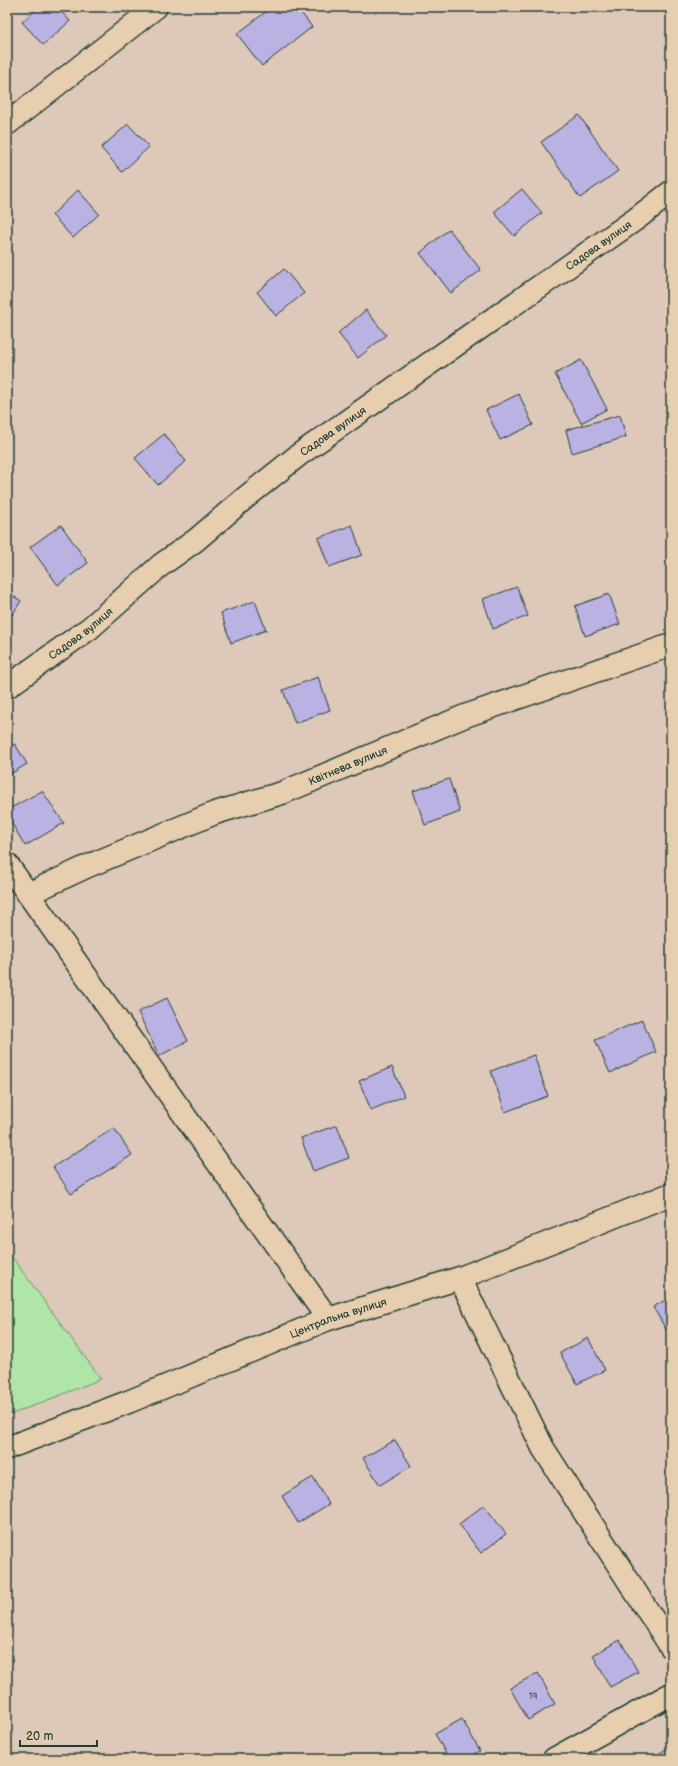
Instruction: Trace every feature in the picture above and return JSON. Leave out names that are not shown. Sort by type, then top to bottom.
[{"type":"street","points":[[7,124],[156,7]]},
{"type":"street","name":"Садова вулиця","points":[[7,687],[90,628],[161,564],[196,540],[244,498],[300,454],[636,219],[671,192]]},
{"type":"street","name":"Квітнева вулиця","points":[[28,894],[88,866],[215,813],[282,793],[465,716],[671,645]]},
{"type":"street","points":[[7,864],[328,1320]]},
{"type":"street","name":"Центральна вулиця","points":[[7,1448],[128,1402],[328,1320],[460,1278],[671,1194]]},
{"type":"street","points":[[460,1278],[543,1448],[671,1647]]},
{"type":"street","points":[[554,1759],[671,1694]]},
{"type":"green space","points":[[7,1250],[101,1379],[7,1416]]},
{"type":"building","points":[[39,7],[57,7],[70,21],[43,45],[22,22]]},
{"type":"building","points":[[272,7],[297,7],[312,27],[262,66],[237,34]]},
{"type":"building","points":[[579,115],[618,171],[580,198],[541,142]]},
{"type":"building","points":[[128,124],[149,147],[122,172],[101,148]]},
{"type":"building","points":[[522,189],[542,213],[514,236],[494,212]]},
{"type":"building","points":[[78,190],[99,214],[73,238],[52,215]]},
{"type":"building","points":[[449,229],[481,270],[451,293],[420,253]]},
{"type":"building","points":[[284,269],[304,293],[276,316],[257,292]]},
{"type":"building","points":[[366,310],[386,335],[358,358],[338,333]]},
{"type":"building","points":[[581,360],[607,409],[581,423],[555,374]]},
{"type":"building","points":[[519,394],[533,425],[500,440],[486,410]]},
{"type":"building","points":[[620,415],[626,437],[572,453],[566,430]]},
{"type":"building","points":[[164,434],[186,461],[158,485],[135,458]]},
{"type":"building","points":[[61,525],[88,563],[58,585],[30,547]]},
{"type":"building","points":[[352,525],[362,555],[329,567],[318,538]]},
{"type":"building","points":[[517,587],[528,616],[493,629],[483,599]]},
{"type":"building","points":[[7,592],[21,601],[7,623]]},
{"type":"building","points":[[609,594],[620,624],[585,636],[575,606]]},
{"type":"building","points":[[255,601],[266,630],[231,643],[221,613]]},
{"type":"building","points":[[318,677],[330,710],[295,723],[283,690]]},
{"type":"building","points":[[15,744],[27,764],[7,776],[7,748]]},
{"type":"building","points":[[449,779],[460,812],[425,825],[413,791]]},
{"type":"building","points":[[42,791],[64,823],[25,846],[7,815],[7,810]]},
{"type":"building","points":[[167,998],[188,1041],[159,1056],[138,1012]]},
{"type":"building","points":[[642,1020],[656,1052],[610,1073],[595,1040]]},
{"type":"building","points":[[534,1055],[548,1096],[505,1112],[491,1071]]},
{"type":"building","points":[[392,1067],[404,1096],[371,1110],[359,1081]]},
{"type":"building","points":[[337,1125],[349,1158],[313,1171],[301,1138]]},
{"type":"building","points":[[114,1128],[132,1155],[71,1194],[53,1167]]},
{"type":"building","points":[[671,1297],[671,1338],[653,1307]]},
{"type":"building","points":[[588,1338],[605,1370],[577,1384],[560,1353]]},
{"type":"building","points":[[395,1440],[411,1466],[380,1485],[363,1458]]},
{"type":"building","points":[[313,1477],[329,1504],[298,1523],[282,1496]]},
{"type":"building","points":[[484,1505],[506,1534],[481,1553],[459,1524]]},
{"type":"building","points":[[620,1640],[638,1672],[610,1687],[593,1655]]},
{"type":"building","points":[[538,1673],[555,1704],[528,1720],[510,1688]]},
{"type":"building","points":[[462,1719],[480,1751],[465,1759],[449,1759],[435,1734]]},
{"type":"building","points":[[671,1746],[671,1759],[650,1759]]}]
